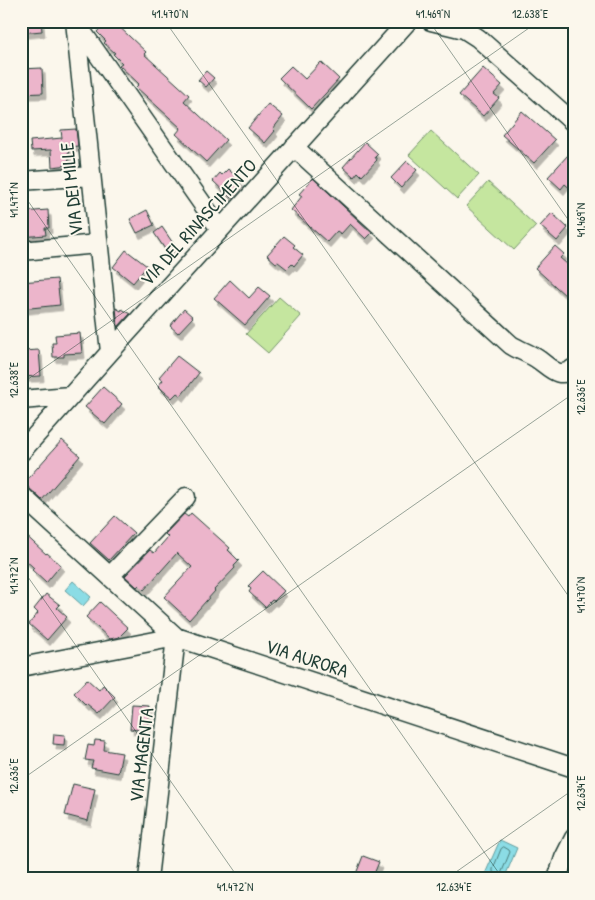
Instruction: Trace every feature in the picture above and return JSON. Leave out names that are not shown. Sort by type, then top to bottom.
[{"type":"street","name":"VIA DEI MILLE","points":[[76,21],[110,352]]},
{"type":"street","name":"VIA DEI MILLE","points":[[76,21],[220,229]]},
{"type":"street","name":"VIA DEL RINASCIMENTO","points":[[21,452],[408,21]]},
{"type":"street","points":[[431,21],[457,27],[468,31],[478,38],[574,123]]},
{"type":"street","points":[[294,147],[511,345],[556,372],[565,373],[574,368]]},
{"type":"street","points":[[21,181],[91,176]]},
{"type":"street","points":[[21,251],[98,244]]},
{"type":"street","points":[[21,400],[70,396]]},
{"type":"street","points":[[21,495],[176,637]]},
{"type":"street","points":[[110,576],[186,497]]},
{"type":"street","name":"VIA AURORA","points":[[21,667],[176,637],[574,768]]},
{"type":"street","name":"VIA MAGENTA","points":[[148,879],[176,637]]},
{"type":"street","points":[[557,879],[564,858],[574,838]]},
{"type":"green space","points":[[431,131],[479,175],[457,199],[409,155]]},
{"type":"green space","points":[[488,182],[536,226],[514,250],[466,206]]},
{"type":"green space","points":[[279,297],[301,316],[268,353],[246,334]]},
{"type":"water","points":[[73,581],[91,597],[83,606],[65,590]]},
{"type":"water","points":[[500,840],[517,848],[504,879],[497,879],[485,874]]},
{"type":"building","points":[[21,21],[41,21],[42,31],[21,33]]},
{"type":"building","points":[[107,21],[113,21],[146,52],[144,54],[189,95],[184,101],[226,140],[206,162],[176,134],[181,128],[136,87],[139,84],[119,65],[122,63],[97,32]]},
{"type":"building","points":[[321,62],[339,79],[311,109],[279,78],[291,66],[305,79]]},
{"type":"building","points":[[42,68],[43,93],[21,94],[21,69]]},
{"type":"building","points":[[483,68],[502,85],[494,94],[499,98],[483,116],[459,95]]},
{"type":"building","points":[[206,71],[214,78],[206,87],[198,80]]},
{"type":"building","points":[[268,104],[283,116],[273,129],[275,131],[265,143],[248,128]]},
{"type":"building","points":[[522,111],[555,140],[534,163],[502,135]]},
{"type":"building","points":[[76,129],[78,146],[68,147],[69,165],[52,167],[51,150],[31,151],[30,141],[62,138],[61,130]]},
{"type":"building","points":[[365,142],[378,154],[375,157],[377,160],[362,176],[358,172],[354,177],[343,167]]},
{"type":"building","points":[[568,155],[574,161],[574,192],[565,184],[561,189],[548,177]]},
{"type":"building","points":[[407,161],[417,170],[401,188],[391,178]]},
{"type":"building","points":[[228,169],[242,182],[239,185],[241,187],[231,198],[213,181],[220,173],[222,175]]},
{"type":"building","points":[[313,178],[372,233],[366,239],[350,224],[341,234],[337,231],[327,242],[291,210],[302,196],[299,194]]},
{"type":"building","points":[[48,210],[49,228],[45,228],[46,235],[21,237],[22,212]]},
{"type":"building","points":[[147,210],[154,225],[137,233],[130,219]]},
{"type":"building","points":[[552,213],[568,228],[557,241],[540,226]]},
{"type":"building","points":[[162,227],[175,246],[167,252],[154,233]]},
{"type":"building","points":[[284,236],[303,255],[294,266],[292,264],[287,269],[267,255]]},
{"type":"building","points":[[555,246],[564,254],[560,258],[574,270],[574,287],[566,296],[535,268]]},
{"type":"building","points":[[126,250],[147,266],[133,283],[113,267]]},
{"type":"building","points":[[57,279],[60,305],[21,309],[21,282]]},
{"type":"building","points":[[230,280],[249,298],[259,287],[270,296],[245,325],[214,298]]},
{"type":"building","points":[[116,308],[130,314],[118,327]]},
{"type":"building","points":[[184,309],[193,317],[178,333],[170,326]]},
{"type":"building","points":[[80,333],[82,353],[64,354],[64,357],[53,357],[52,343],[56,343],[55,335]]},
{"type":"building","points":[[39,350],[41,376],[21,377],[21,351]]},
{"type":"building","points":[[177,356],[199,373],[181,396],[177,393],[172,398],[158,386],[163,380],[159,377]]},
{"type":"building","points":[[103,387],[122,404],[105,424],[85,407]]},
{"type":"building","points":[[62,440],[80,456],[42,500],[28,487],[22,485]]},
{"type":"building","points":[[191,513],[230,548],[228,550],[239,561],[189,620],[164,597],[192,567],[177,553],[144,590],[139,585],[137,587],[125,576],[150,550],[154,553],[168,537],[165,534],[184,514],[188,517]]},
{"type":"building","points":[[115,516],[134,533],[109,560],[90,543]]},
{"type":"building","points":[[21,531],[61,565],[46,583],[21,556]]},
{"type":"building","points":[[263,571],[284,591],[265,607],[249,592],[251,589],[248,586]]},
{"type":"building","points":[[46,594],[60,605],[57,608],[67,617],[47,640],[29,624],[38,613],[34,609]]},
{"type":"building","points":[[100,602],[128,628],[119,637],[110,639],[86,617]]},
{"type":"building","points":[[87,679],[99,690],[103,685],[115,697],[99,714],[87,706],[74,693]]},
{"type":"building","points":[[132,705],[150,706],[147,731],[130,729]]},
{"type":"building","points":[[54,734],[65,735],[64,745],[53,744]]},
{"type":"building","points":[[95,740],[105,741],[104,750],[122,753],[118,773],[91,768],[93,761],[85,760],[88,745],[94,746]]},
{"type":"building","points":[[73,784],[95,789],[88,821],[65,815]]},
{"type":"building","points":[[363,856],[379,862],[372,879],[354,879]]}]
